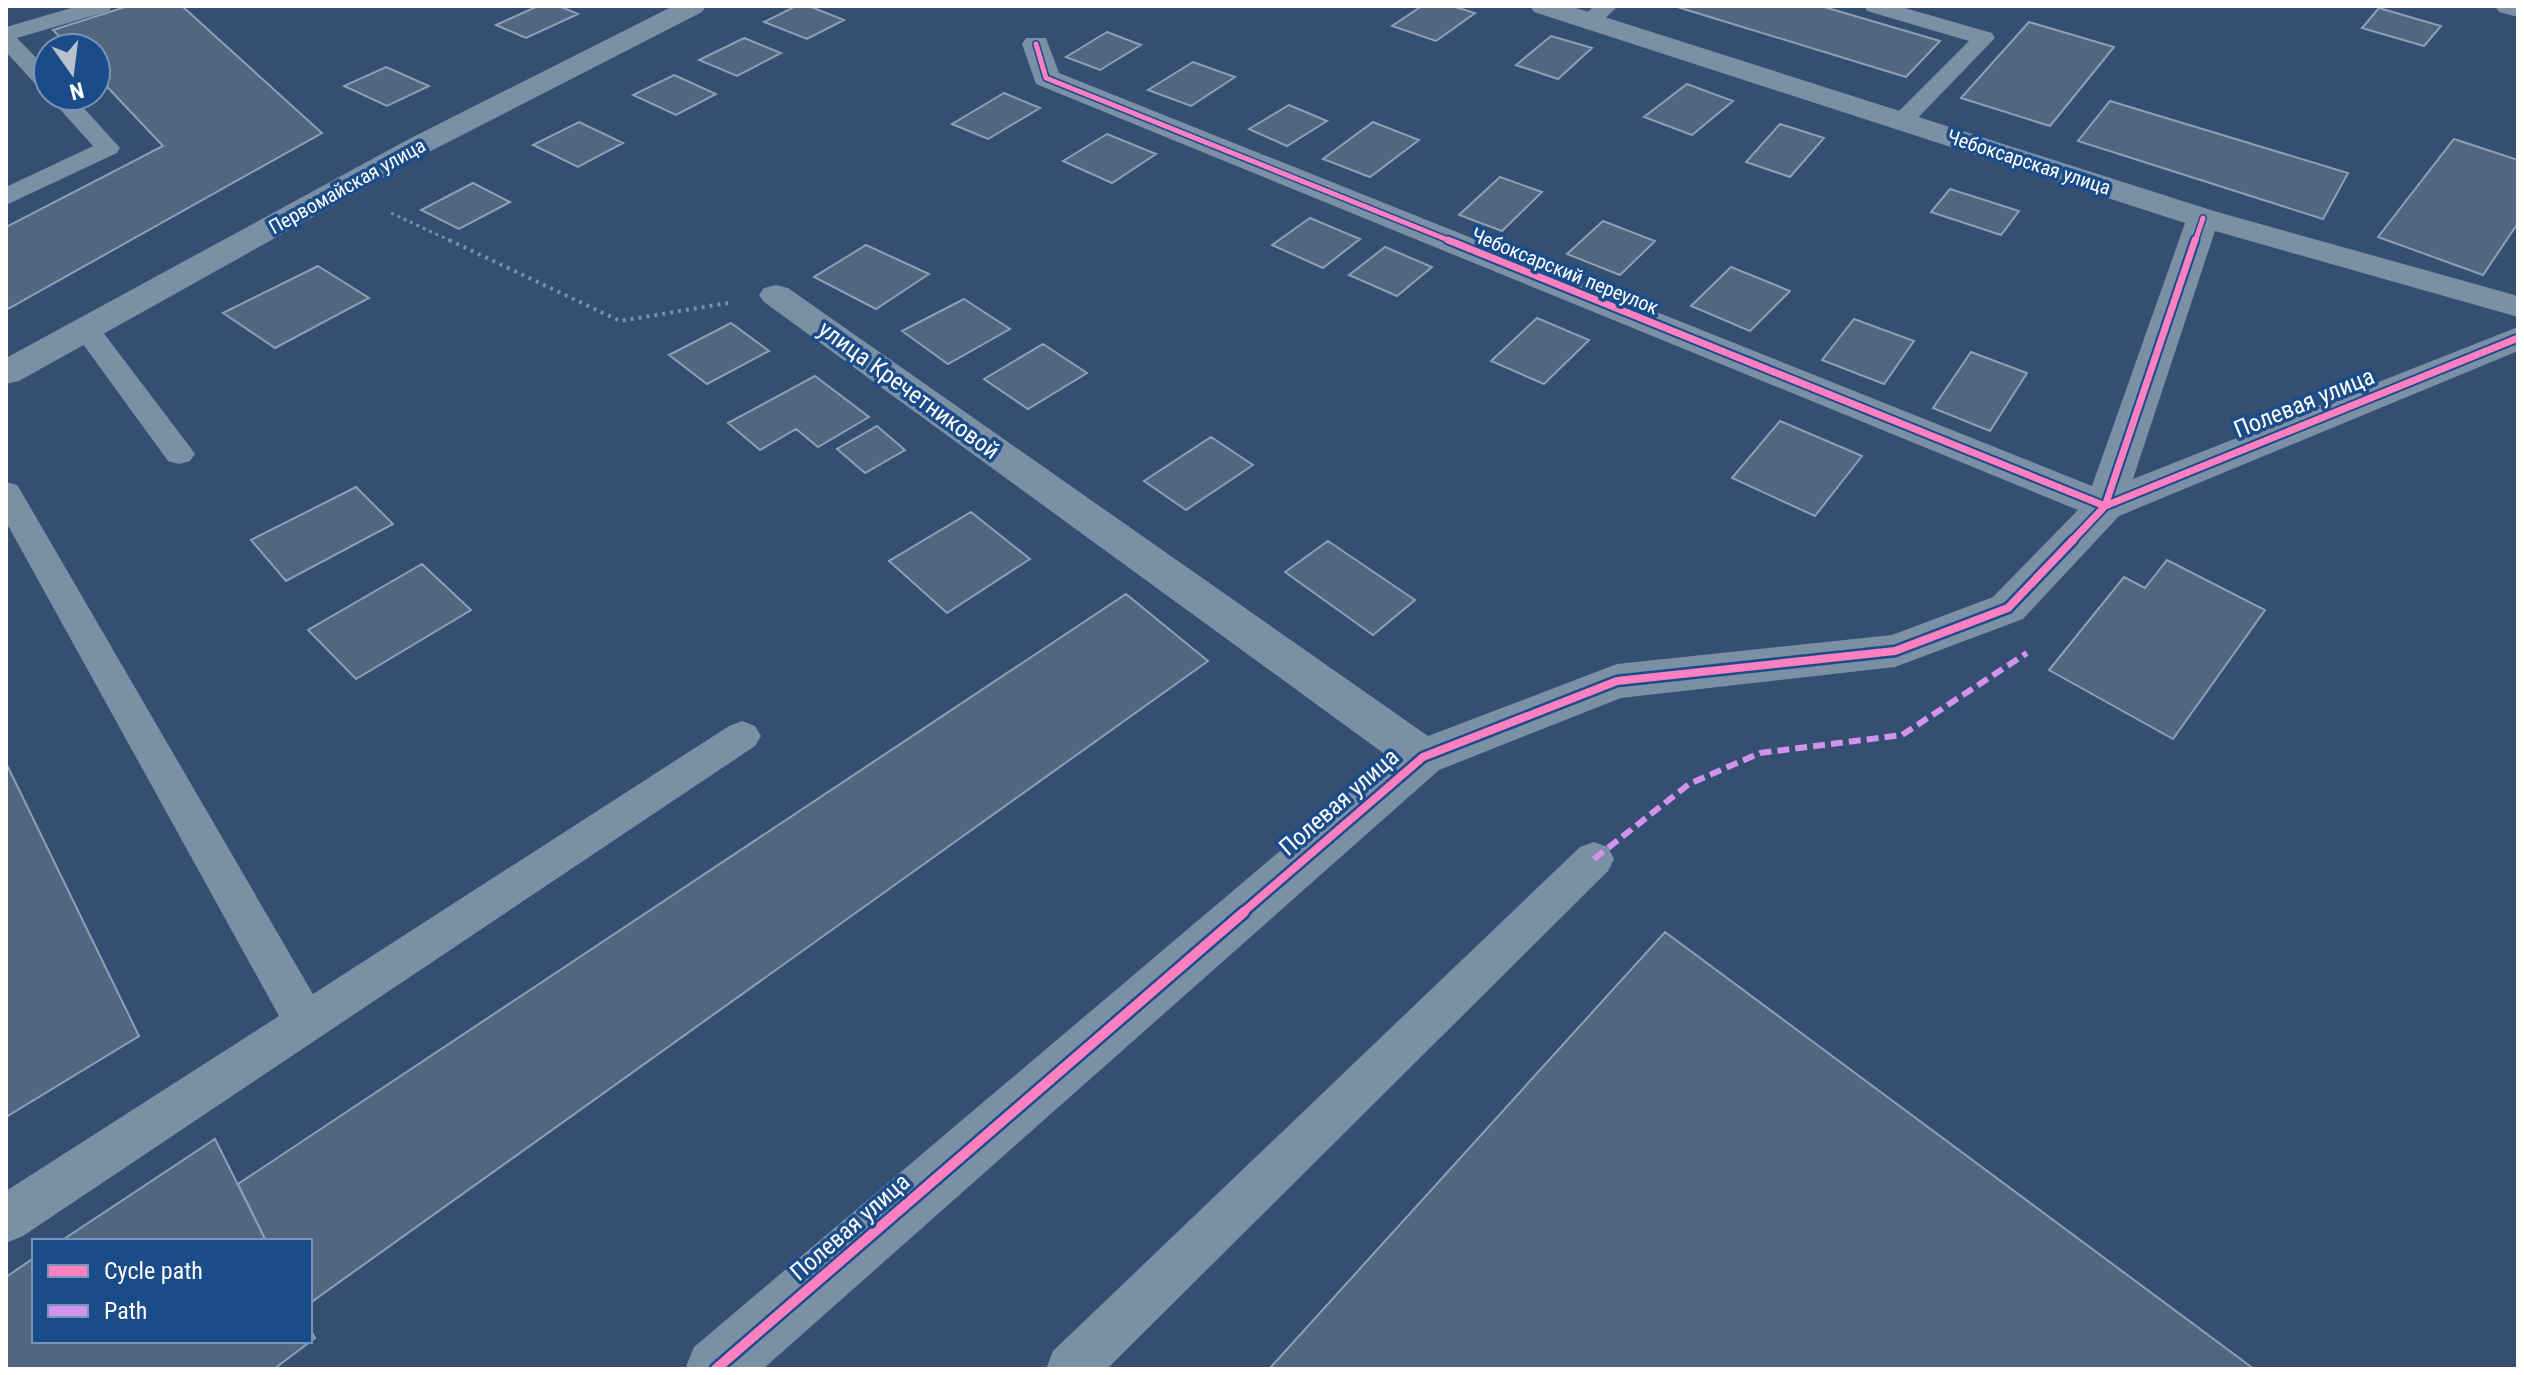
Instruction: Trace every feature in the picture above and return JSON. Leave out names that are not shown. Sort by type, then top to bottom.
[{"type":"street","name":"Первомайская улица","points":[[6,373],[341,189],[693,6]]},
{"type":"street","name":"Чебоксарская улица","points":[[1543,6],[1598,13],[1902,121],[2203,218],[2518,307]]},
{"type":"street","points":[[2508,6],[2518,9]]},
{"type":"street","name":"Чебоксарский переулок","points":[[1036,44],[1046,78],[2105,506]]},
{"type":"street","name":"Полевая улица","points":[[2105,506],[2203,218]]},
{"type":"street","name":"улица Кречетниковой","points":[[776,295],[1423,757]]},
{"type":"street","name":"Полевая улица","points":[[716,1369],[1423,757],[1617,681],[1895,651],[2008,608],[2105,506],[2518,338]]},
{"type":"lane","points":[[32,66],[6,36],[101,6]]},
{"type":"lane","points":[[1875,6],[1984,38],[1902,121]]},
{"type":"lane","points":[[6,197],[108,148],[75,112]]},
{"type":"lane","points":[[86,329],[179,454]]},
{"type":"lane","points":[[6,493],[306,1023]]},
{"type":"lane","points":[[6,1219],[742,736]]},
{"type":"lane","points":[[1071,1369],[1594,859]]},
{"type":"path","points":[[341,189],[620,321],[776,295]]},
{"type":"building","points":[[128,6],[182,6],[322,133],[6,310],[6,227],[163,146],[112,92],[112,32],[53,30]]},
{"type":"building","points":[[538,6],[559,6],[578,14],[526,38],[496,25]]},
{"type":"building","points":[[796,6],[809,6],[844,20],[807,39],[764,22]]},
{"type":"building","points":[[1422,6],[1452,6],[1475,13],[1436,41],[1392,26]]},
{"type":"building","points":[[1674,6],[1821,6],[1940,41],[1906,77]]},
{"type":"building","points":[[2379,8],[2441,26],[2424,46],[2362,28]]},
{"type":"building","points":[[2029,22],[2114,47],[2050,126],[1961,98]]},
{"type":"building","points":[[1107,32],[1141,45],[1100,70],[1066,57]]},
{"type":"building","points":[[1551,36],[1592,48],[1558,79],[1516,65]]},
{"type":"building","points":[[744,38],[781,53],[737,76],[699,60]]},
{"type":"building","points":[[1193,62],[1235,77],[1191,106],[1148,90]]},
{"type":"building","points":[[386,67],[429,86],[387,106],[344,86]]},
{"type":"building","points":[[674,75],[716,94],[676,115],[633,95]]},
{"type":"building","points":[[1687,84],[1733,101],[1692,135],[1644,117]]},
{"type":"building","points":[[1004,93],[1040,108],[988,139],[952,124]]},
{"type":"building","points":[[2110,101],[2348,173],[2323,219],[2078,141]]},
{"type":"building","points":[[1289,105],[1327,121],[1287,146],[1249,129]]},
{"type":"building","points":[[579,122],[623,143],[578,167],[533,145]]},
{"type":"building","points":[[1373,122],[1419,140],[1370,177],[1323,159]]},
{"type":"building","points":[[1780,124],[1824,138],[1790,177],[1746,162]]},
{"type":"building","points":[[1107,134],[1156,154],[1112,183],[1063,161]]},
{"type":"building","points":[[2454,139],[2518,160],[2518,223],[2483,275],[2378,237]]},
{"type":"building","points":[[1500,177],[1542,192],[1502,231],[1459,215]]},
{"type":"building","points":[[473,183],[510,202],[459,229],[421,210]]},
{"type":"building","points":[[1950,189],[2019,211],[2001,235],[1931,212]]},
{"type":"building","points":[[1310,218],[1360,239],[1323,268],[1272,245]]},
{"type":"building","points":[[1603,221],[1655,241],[1620,275],[1567,254]]},
{"type":"building","points":[[866,245],[929,274],[876,309],[814,277]]},
{"type":"building","points":[[1385,247],[1432,267],[1397,296],[1349,275]]},
{"type":"building","points":[[318,266],[369,298],[275,348],[223,313]]},
{"type":"building","points":[[1731,267],[1790,291],[1750,331],[1691,306]]},
{"type":"building","points":[[964,299],[1010,329],[948,364],[902,331]]},
{"type":"building","points":[[1537,318],[1589,340],[1544,384],[1491,361]]},
{"type":"building","points":[[1854,319],[1914,341],[1884,384],[1822,360]]},
{"type":"building","points":[[731,323],[769,351],[707,384],[669,355]]},
{"type":"building","points":[[1043,344],[1087,373],[1028,409],[984,379]]},
{"type":"building","points":[[1971,352],[2027,373],[1990,431],[1933,408]]},
{"type":"building","points":[[815,376],[869,417],[818,447],[796,429],[760,450],[728,423]]},
{"type":"building","points":[[1780,421],[1862,456],[1815,516],[1732,478]]},
{"type":"building","points":[[877,426],[905,450],[865,473],[837,449]]},
{"type":"building","points":[[1211,437],[1253,465],[1186,510],[1144,481]]},
{"type":"building","points":[[356,487],[393,524],[286,581],[251,540]]},
{"type":"building","points":[[971,512],[1030,559],[947,613],[889,561]]},
{"type":"building","points":[[1328,541],[1415,600],[1373,635],[1285,572]]},
{"type":"building","points":[[2167,560],[2265,610],[2173,739],[2049,670],[2124,577],[2145,588]]},
{"type":"building","points":[[422,564],[471,610],[356,679],[308,630]]},
{"type":"building","points":[[1126,594],[1208,661],[312,1302],[312,1239],[265,1239],[238,1184]]},
{"type":"building","points":[[6,763],[139,1036],[6,1117]]},
{"type":"building","points":[[1665,932],[2254,1369],[1269,1369]]},
{"type":"building","points":[[215,1139],[265,1239],[64,1239]]},
{"type":"building","points":[[32,1259],[32,1343],[308,1343],[274,1369],[6,1369],[6,1277]]},
{"type":"marked path","points":[[1594,859],[1689,784],[1760,753],[1902,735],[2027,653]]},
{"type":"cycle path","points":[[1036,44],[1046,78],[2105,506],[2203,218]]},
{"type":"cycle path","points":[[716,1369],[1423,757],[1617,681],[1895,651],[2008,608],[2105,506],[2518,338]]}]
